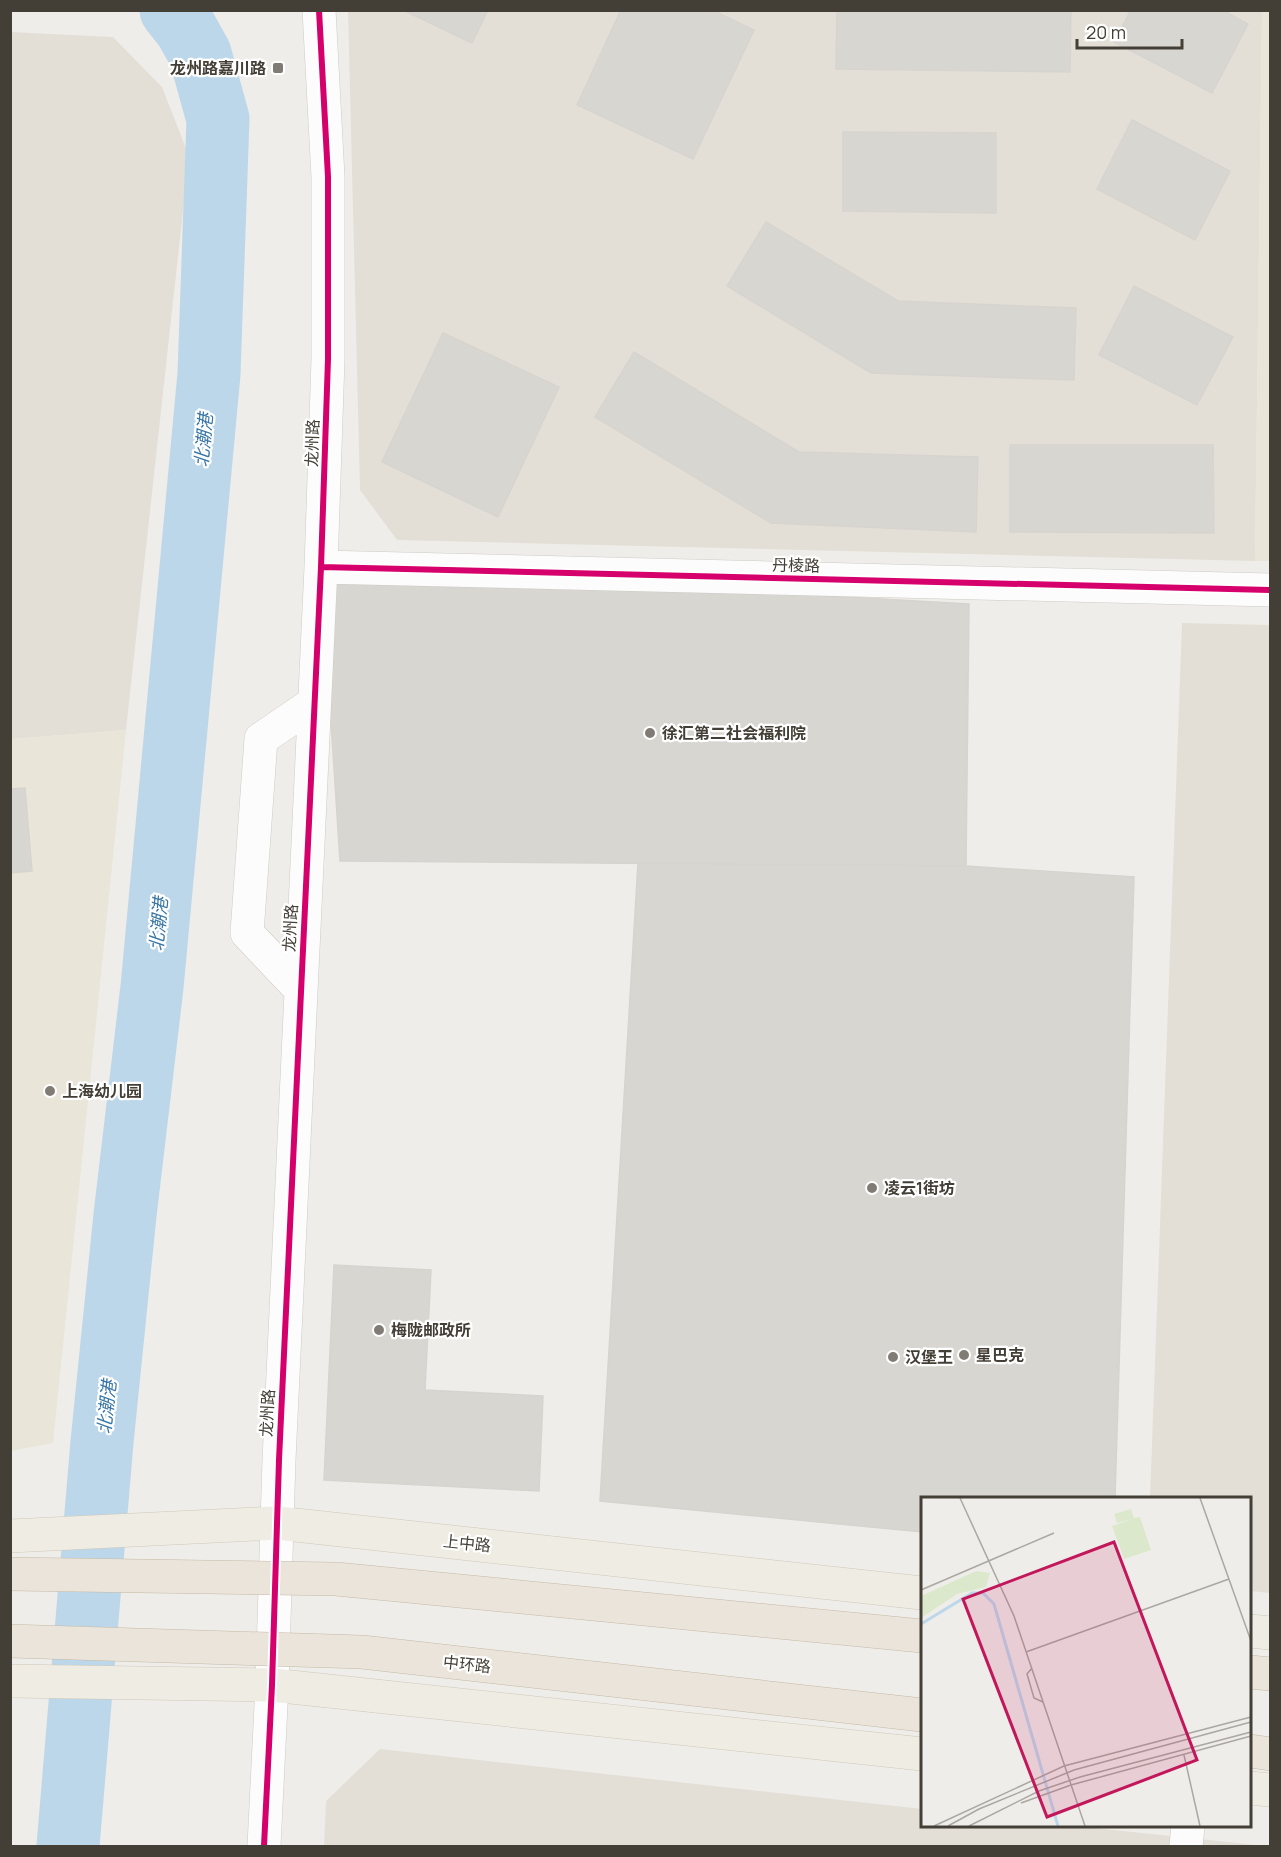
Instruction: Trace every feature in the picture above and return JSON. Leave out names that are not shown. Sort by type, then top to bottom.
[{"type":"highway","points":[[10,1574],[336,1579],[921,1636]]},
{"type":"highway","name":"中环路","points":[[10,1641],[362,1652],[921,1715]]},
{"type":"highway","points":[[1251,1672],[1270,1674]]},
{"type":"highway","points":[[1251,1752],[1270,1754]]},
{"type":"main road","name":"上中路","points":[[10,1536],[277,1523],[921,1593]]},
{"type":"main road","points":[[1251,1631],[1270,1634]]},
{"type":"main road","points":[[10,1681],[272,1685],[921,1754]]},
{"type":"main road","points":[[1251,1788],[1270,1790]]},
{"type":"street","name":"龙州路","points":[[264,1846],[300,989],[321,567],[328,359],[329,268],[325,90],[319,10]]},
{"type":"street","name":"丹棱路","points":[[321,567],[1270,590]]},
{"type":"street","points":[[300,989],[247,933],[261,739],[314,703]]},
{"type":"street","points":[[1186,1846],[1188,1827]]},
{"type":"shaded area","points":[[1270,10],[1270,561],[1255,561],[1262,11]]},
{"type":"shaded area","points":[[348,11],[1262,11],[1255,561],[397,540],[360,490]]},
{"type":"shaded area","points":[[10,32],[113,37],[162,87],[189,156],[126,730],[11,739]]},
{"type":"shaded area","points":[[1182,623],[1270,625],[1270,1593],[1251,1591],[1251,1497],[1150,1497]]},
{"type":"shaded area","name":"上海幼儿园","points":[[126,730],[53,1443],[11,1451],[11,739]]},
{"type":"shaded area","points":[[380,1749],[921,1809],[921,1827],[1085,1827],[1266,1846],[324,1846],[326,1801]]},
{"type":"building","points":[[403,10],[488,10],[472,43]]},
{"type":"building","points":[[621,10],[712,10],[754,30],[693,159],[577,105]]},
{"type":"building","points":[[837,10],[1071,10],[1070,72],[836,69]]},
{"type":"building","points":[[1131,10],[1222,10],[1248,24],[1212,93],[1114,42]]},
{"type":"building","points":[[1132,120],[1230,171],[1195,240],[1097,189]]},
{"type":"building","points":[[843,132],[996,133],[996,213],[843,211]]},
{"type":"building","points":[[766,222],[898,301],[1076,308],[1074,380],[871,373],[727,286]]},
{"type":"building","points":[[1134,286],[1233,337],[1197,405],[1099,355]]},
{"type":"building","points":[[443,333],[559,387],[498,517],[382,462]]},
{"type":"building","points":[[634,352],[799,452],[978,457],[976,532],[771,523],[595,417]]},
{"type":"building","points":[[1010,445],[1213,445],[1214,533],[1010,532]]},
{"type":"building","name":"徐汇第二社会福利院","points":[[321,567],[969,604],[966,866],[340,861]]},
{"type":"building","points":[[25,788],[32,871],[10,873],[10,789]]},
{"type":"building","name":"凌云1街坊","points":[[638,863],[966,866],[1134,877],[1115,1497],[921,1497],[921,1532],[600,1501]]},
{"type":"building","name":"梅陇邮政所","points":[[334,1265],[431,1270],[425,1390],[543,1396],[539,1491],[324,1480]]},
{"type":"waterway","name":"北潮港","points":[[68,1846],[102,1442],[125,1215],[152,987],[209,374],[218,119],[200,54],[186,29],[171,10]]},
{"type":"cycle path","points":[[264,1846],[279,1460],[321,567],[328,359],[328,177],[319,10]]},
{"type":"cycle path","points":[[321,567],[1270,590]]},
{"type":"place","name":"龙州路嘉川路","points":[[278,68]]},
{"type":"place","name":"徐汇第二社会福利院","points":[[650,733]]},
{"type":"place","name":"上海幼儿园","points":[[50,1091]]},
{"type":"place","name":"凌云1街坊","points":[[872,1188]]},
{"type":"place","name":"梅陇邮政所","points":[[379,1330]]},
{"type":"place","name":"星巴克","points":[[964,1355]]},
{"type":"place","name":"汉堡王","points":[[893,1357]]}]
